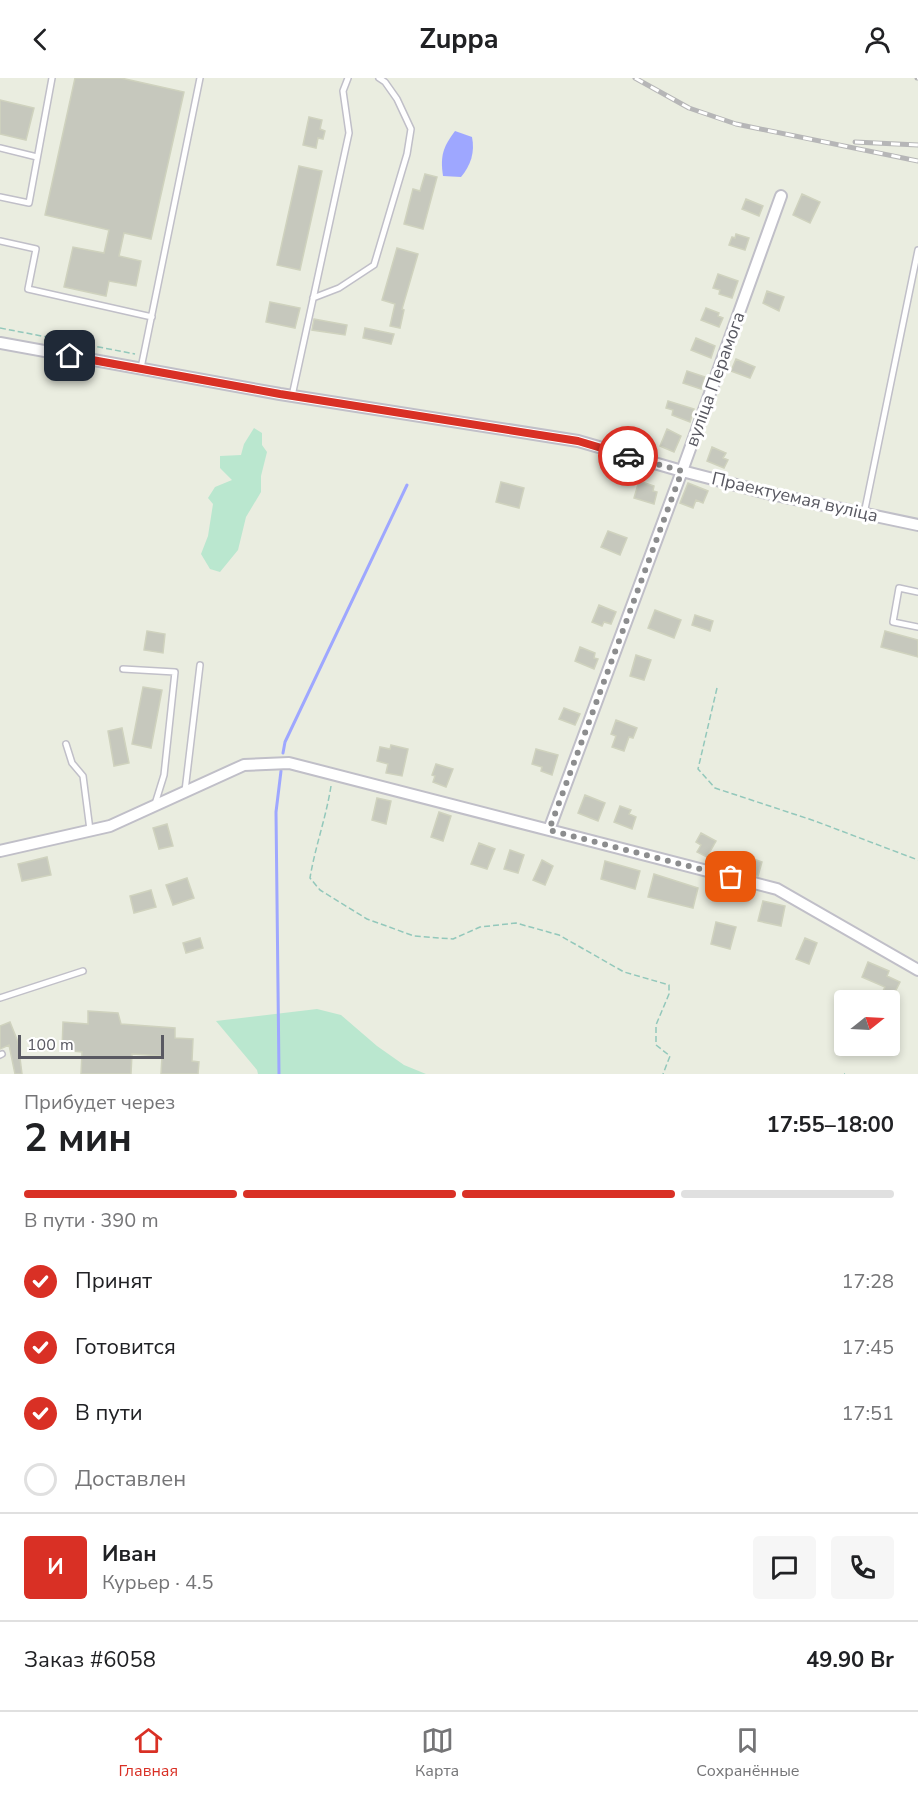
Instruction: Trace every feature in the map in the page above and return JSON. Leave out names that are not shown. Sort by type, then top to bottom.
[{"type":"street","name":"вуліца Перамога","points":[[549,830],[781,196]]},
{"type":"street","name":"Праектуемая вуліца","points":[[0,343],[292,396],[578,441],[771,494],[918,525]]},
{"type":"street","points":[[0,851],[110,826],[244,765],[290,763],[777,889],[918,970]]},
{"type":"lane","points":[[0,197],[29,203],[52,78]]},
{"type":"lane","points":[[141,369],[200,78]]},
{"type":"lane","points":[[292,396],[349,133],[343,91],[348,78]]},
{"type":"lane","points":[[314,298],[339,288],[374,265],[381,243],[407,154],[411,129],[397,99],[385,82],[379,78]]},
{"type":"lane","points":[[0,148],[38,157]]},
{"type":"lane","points":[[0,241],[36,249],[28,289],[152,317]]},
{"type":"lane","points":[[864,514],[918,250]]},
{"type":"lane","points":[[918,592],[899,588],[893,622],[918,627]]},
{"type":"lane","points":[[185,792],[200,665]]},
{"type":"lane","points":[[123,669],[175,672],[164,775],[154,806]]},
{"type":"lane","points":[[66,744],[72,763],[83,776],[90,831]]},
{"type":"lane","points":[[0,998],[84,971]]},
{"type":"path","points":[[0,328],[144,356]]},
{"type":"path","points":[[717,688],[698,769],[716,788],[815,821],[918,860]]},
{"type":"path","points":[[321,771],[331,781],[327,810],[310,878],[320,890],[367,919],[414,936],[453,939],[480,927],[516,923],[559,935],[624,972],[669,985],[669,994],[656,1025],[656,1045],[670,1056],[663,1074]]},
{"type":"green space","points":[[254,428],[262,433],[262,445],[267,452],[261,476],[261,492],[246,517],[238,550],[220,572],[210,569],[201,554],[208,536],[213,504],[208,498],[215,487],[232,480],[220,468],[220,456],[241,455],[244,444]]},
{"type":"green space","points":[[317,1009],[341,1015],[377,1046],[404,1065],[426,1074],[258,1074],[216,1021]]},
{"type":"water","points":[[455,131],[472,137],[471,158],[461,177],[443,176],[443,152]]},
{"type":"building","points":[[75,78],[121,78],[184,92],[151,239],[124,233],[119,256],[141,261],[136,286],[109,281],[106,296],[64,287],[73,247],[104,253],[109,230],[45,215]]},
{"type":"building","points":[[0,100],[34,108],[26,140],[0,134]]},
{"type":"building","points":[[309,117],[322,120],[320,129],[325,131],[323,139],[318,138],[316,148],[303,145]]},
{"type":"building","points":[[299,166],[322,171],[300,270],[277,265]]},
{"type":"building","points":[[425,174],[437,177],[423,229],[404,224],[413,189],[420,191]]},
{"type":"building","points":[[802,194],[820,202],[810,223],[793,215]]},
{"type":"building","points":[[746,199],[763,206],[759,216],[742,209]]},
{"type":"building","points":[[736,234],[749,238],[745,250],[729,245]]},
{"type":"building","points":[[397,248],[418,254],[402,309],[404,310],[400,328],[390,326],[395,304],[382,300]]},
{"type":"building","points":[[718,274],[738,281],[732,298],[719,294],[720,290],[713,288]]},
{"type":"building","points":[[767,291],[784,297],[779,311],[763,303]]},
{"type":"building","points":[[270,302],[300,308],[295,328],[266,322]]},
{"type":"building","points":[[706,308],[719,313],[718,316],[723,318],[719,327],[701,320]]},
{"type":"building","points":[[314,319],[347,325],[345,335],[312,330]]},
{"type":"building","points":[[365,328],[394,334],[391,344],[363,338]]},
{"type":"building","points":[[696,338],[715,346],[711,358],[691,350]]},
{"type":"building","points":[[736,359],[755,367],[750,378],[731,371]]},
{"type":"building","points":[[687,371],[705,377],[701,389],[683,383]]},
{"type":"building","points":[[668,401],[694,409],[690,422],[672,415],[673,410],[666,408]]},
{"type":"building","points":[[667,429],[681,436],[674,452],[660,446]]},
{"type":"building","points":[[712,447],[726,453],[723,458],[728,460],[724,468],[707,461]]},
{"type":"building","points":[[639,481],[654,486],[653,491],[657,492],[654,504],[634,498]]},
{"type":"building","points":[[501,482],[524,488],[519,508],[496,502]]},
{"type":"building","points":[[688,483],[708,491],[703,503],[696,500],[693,508],[680,503]]},
{"type":"building","points":[[608,531],[627,538],[620,555],[601,547]]},
{"type":"building","points":[[599,605],[616,612],[611,624],[604,622],[602,626],[592,622]]},
{"type":"building","points":[[655,610],[681,620],[674,638],[648,628]]},
{"type":"building","points":[[695,615],[713,621],[710,631],[692,625]]},
{"type":"building","points":[[147,631],[165,634],[163,653],[144,650]]},
{"type":"building","points":[[885,631],[918,640],[918,657],[881,647]]},
{"type":"building","points":[[580,647],[595,653],[594,658],[598,659],[594,669],[575,661]]},
{"type":"building","points":[[636,655],[651,660],[644,680],[630,676]]},
{"type":"building","points":[[143,687],[162,690],[151,748],[132,744]]},
{"type":"building","points":[[564,708],[580,714],[575,725],[559,719]]},
{"type":"building","points":[[616,720],[637,728],[633,738],[629,737],[624,751],[612,747],[616,736],[611,734]]},
{"type":"building","points":[[122,728],[129,763],[114,766],[108,731]]},
{"type":"building","points":[[391,745],[408,749],[402,776],[386,773],[388,764],[377,761],[380,747],[390,749]]},
{"type":"building","points":[[536,749],[558,755],[552,775],[541,771],[542,767],[532,764]]},
{"type":"building","points":[[436,764],[453,769],[446,787],[433,782],[435,776],[432,775]]},
{"type":"building","points":[[585,795],[605,803],[598,821],[578,813]]},
{"type":"building","points":[[377,798],[391,801],[386,824],[372,820]]},
{"type":"building","points":[[620,806],[631,810],[629,814],[636,817],[632,829],[614,822]]},
{"type":"building","points":[[439,812],[451,816],[443,841],[431,837]]},
{"type":"building","points":[[167,824],[173,846],[159,849],[153,828]]},
{"type":"building","points":[[701,833],[716,841],[707,857],[697,852],[701,845],[696,842]]},
{"type":"building","points":[[479,843],[495,849],[487,869],[471,864]]},
{"type":"building","points":[[510,850],[524,855],[518,873],[504,869]]},
{"type":"building","points":[[745,856],[762,862],[758,876],[740,872]]},
{"type":"building","points":[[47,857],[51,875],[22,881],[18,864]]},
{"type":"building","points":[[542,860],[553,866],[545,885],[533,880]]},
{"type":"building","points":[[605,861],[640,871],[635,889],[601,879]]},
{"type":"building","points":[[654,874],[698,888],[693,908],[648,897]]},
{"type":"building","points":[[187,878],[194,898],[173,905],[166,885]]},
{"type":"building","points":[[151,890],[156,907],[134,913],[130,896]]},
{"type":"building","points":[[763,901],[785,906],[781,926],[758,921]]},
{"type":"building","points":[[716,922],[736,927],[730,949],[711,944]]},
{"type":"building","points":[[200,938],[203,948],[186,953],[183,943]]},
{"type":"building","points":[[805,938],[817,943],[809,964],[796,959]]},
{"type":"building","points":[[868,962],[889,971],[887,976],[900,982],[896,990],[883,990],[885,987],[862,977]]},
{"type":"building","points":[[88,1011],[118,1013],[121,1024],[175,1028],[175,1038],[193,1039],[192,1061],[199,1062],[198,1074],[161,1074],[162,1056],[132,1054],[131,1074],[81,1074],[82,1052],[62,1050],[63,1022],[88,1024]]},
{"type":"building","points":[[10,1022],[18,1042],[22,1074],[15,1074],[9,1045],[0,1049],[0,1026]]},
{"type":"waterway","points":[[283,753],[285,742],[407,485]]},
{"type":"waterway","points":[[279,1074],[276,812],[281,771]]},
{"type":"railway","points":[[635,78],[689,108],[736,124],[918,161]]},
{"type":"railway","points":[[855,142],[918,145]]},
{"type":"way so far","points":[[628,456],[682,471],[549,830],[731,877]]},
{"type":"route","points":[[70,356],[280,394],[578,441],[628,456]]}]
